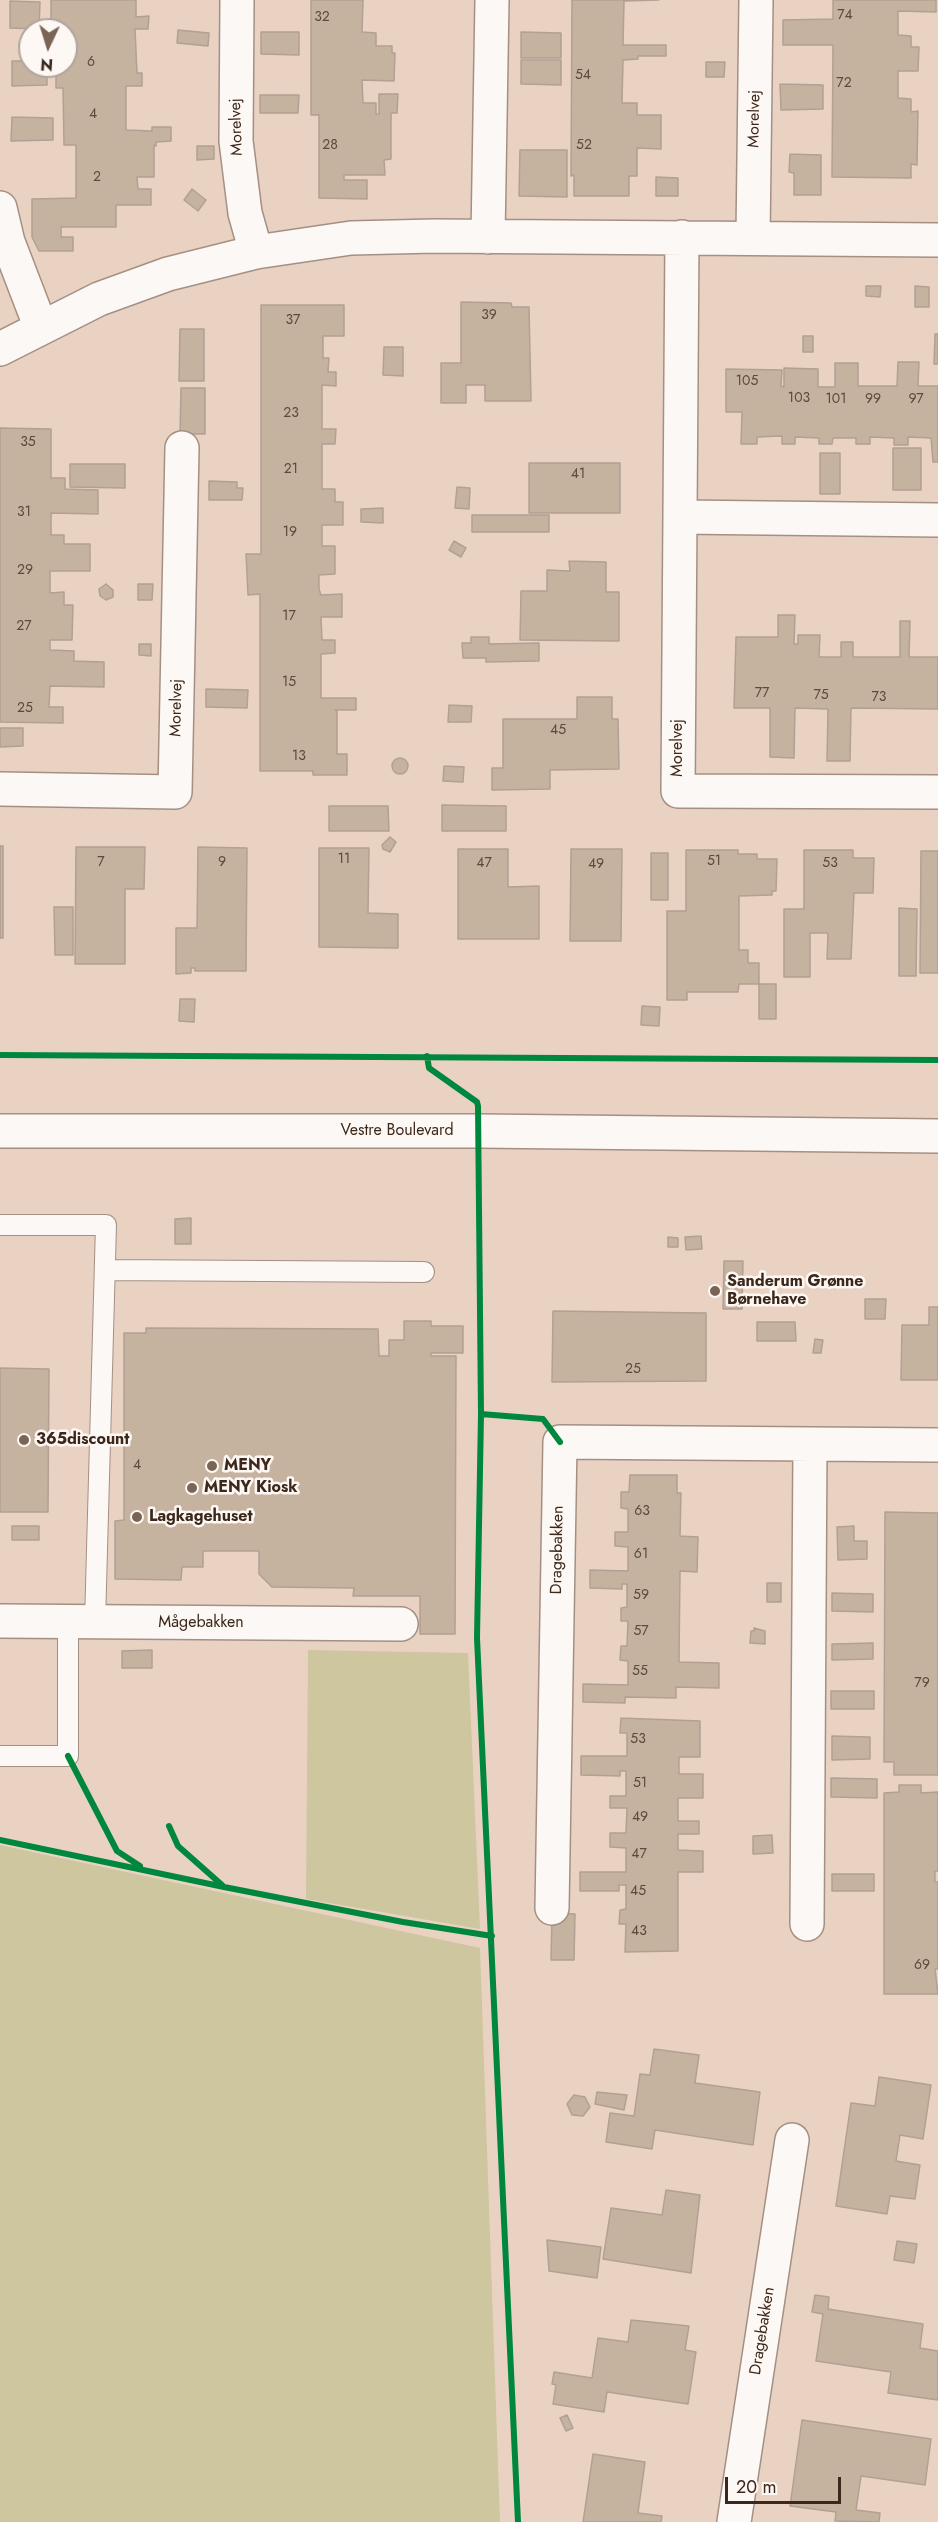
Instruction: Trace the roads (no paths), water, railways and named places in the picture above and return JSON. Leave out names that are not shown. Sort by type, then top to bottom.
[{"type":"street","name":"Morelvej","points":[[237,0],[236,141],[245,213],[256,252]]},
{"type":"street","points":[[488,237],[492,0]]},
{"type":"street","name":"Morelvej","points":[[753,237],[756,0]]},
{"type":"street","points":[[0,208],[8,242],[41,327]]},
{"type":"street","name":"Morelvej","points":[[682,237],[678,791],[938,792]]},
{"type":"street","points":[[0,349],[99,298],[158,277],[256,252],[351,238],[753,237],[938,240]]},
{"type":"street","name":"Morelvej","points":[[0,789],[175,792],[182,448]]},
{"type":"street","points":[[680,517],[938,520]]},
{"type":"street","name":"Vestre Boulevard","points":[[0,1131],[478,1131],[938,1136]]},
{"type":"street","name":"Dragebakken","points":[[552,1908],[560,1442],[938,1445]]},
{"type":"street","points":[[807,1924],[810,1444]]},
{"type":"street","name":"Mågebakken","points":[[0,1621],[401,1624]]},
{"type":"street","name":"Dragebakken","points":[[734,2522],[792,2140]]},
{"type":"lane","points":[[0,1225],[106,1225],[82,1622],[68,1756],[0,1756]]},
{"type":"lane","points":[[105,1270],[424,1272]]},
{"type":"place","name":"Sanderum Grønne Børnehave","points":[[715,1291]]},
{"type":"place","name":"365discount","points":[[24,1440]]},
{"type":"place","name":"MENY","points":[[212,1466]]},
{"type":"place","name":"MENY Kiosk","points":[[192,1488]]},
{"type":"place","name":"Lagkagehuset","points":[[137,1517]]}]
